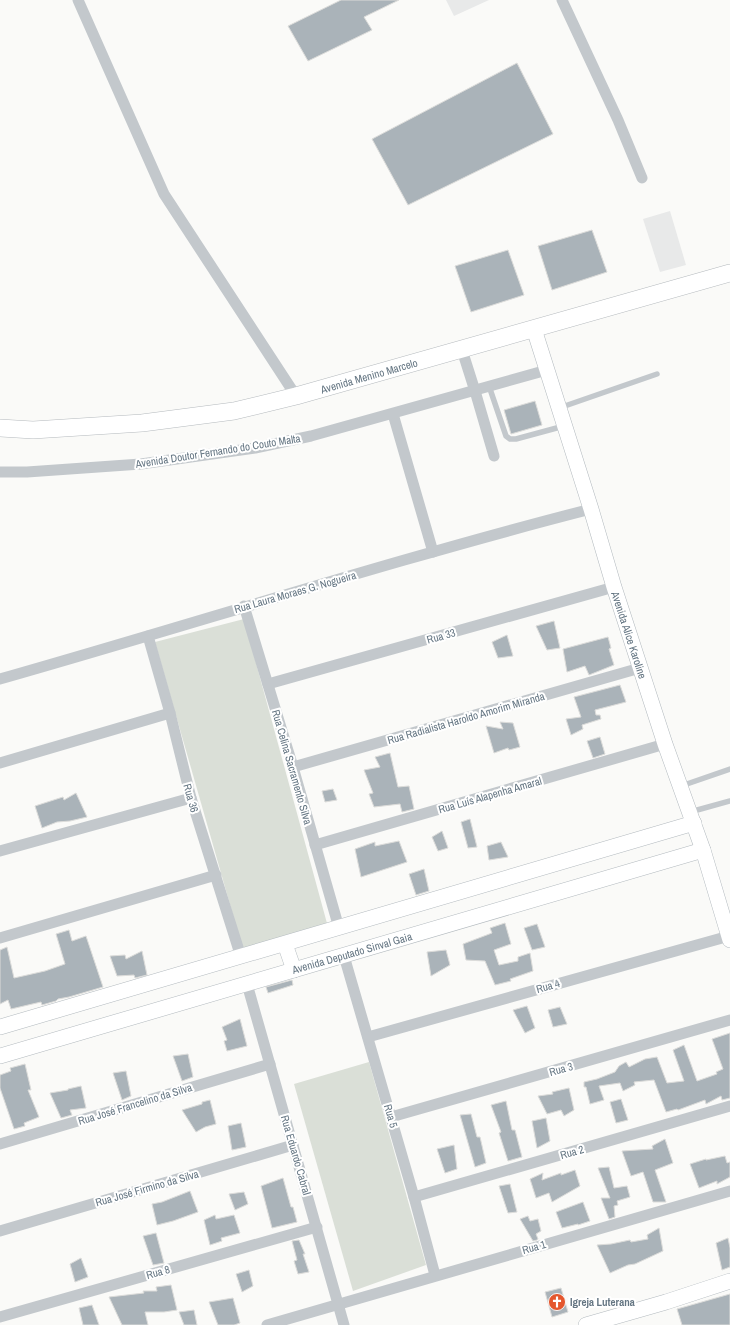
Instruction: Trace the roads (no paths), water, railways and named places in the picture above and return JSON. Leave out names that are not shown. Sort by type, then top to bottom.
[{"type":"main road","name":"Avenida Menino Marcelo","points":[[535,334],[730,273]]},
{"type":"main road","name":"Avenida Menino Marcelo","points":[[0,439],[50,439],[194,428],[258,416],[463,354],[730,283]]},
{"type":"main road","name":"Avenida Menino Marcelo","points":[[0,428],[33,430],[142,422],[234,411],[463,354]]},
{"type":"street","points":[[78,0],[164,194],[296,396]]},
{"type":"street","points":[[562,0],[618,120],[642,178]]},
{"type":"street","name":"Avenida Alice Karoline","points":[[535,334],[640,668],[665,744],[703,850],[730,938]]},
{"type":"street","points":[[463,354],[476,391],[494,456]]},
{"type":"street","name":"Avenida Doutor Fernando do Couto Malta","points":[[0,472],[27,472],[141,464],[255,448],[311,436],[547,370]]},
{"type":"street","points":[[393,414],[433,552]]},
{"type":"street","name":"Rua Laura Moraes G. Nogueira","points":[[0,679],[148,636],[244,606],[591,509]]},
{"type":"street","name":"Rua 33","points":[[268,684],[614,587]]},
{"type":"street","name":"Rua Celina Sacramento Silva","points":[[244,606],[293,767],[339,928]]},
{"type":"street","name":"Rua 36","points":[[148,636],[170,713],[191,798],[241,956]]},
{"type":"street","name":"Rua Radialista Haroldo Amorim Miranda","points":[[293,767],[640,668]]},
{"type":"street","points":[[0,763],[170,713]]},
{"type":"street","name":"Rua Luís Alapenha Amaral","points":[[315,845],[665,744]]},
{"type":"street","points":[[0,851],[191,798]]},
{"type":"street","points":[[0,1027],[339,928],[692,818]]},
{"type":"street","name":"Avenida Deputado Sinval Gaia","points":[[0,1056],[703,850]]},
{"type":"street","points":[[0,938],[216,875]]},
{"type":"street","name":"Rua 4","points":[[368,1037],[730,938]]},
{"type":"street","points":[[285,944],[294,970]]},
{"type":"street","name":"Rua 5","points":[[344,956],[414,1197],[435,1275]]},
{"type":"street","name":"Rua Eduardo Cabral","points":[[247,984],[344,1325]]},
{"type":"street","name":"Rua 3","points":[[391,1118],[730,1020]]},
{"type":"street","name":"Rua José Francelino da Silva","points":[[0,1144],[270,1064]]},
{"type":"street","name":"Rua 2","points":[[414,1197],[730,1106]]},
{"type":"street","name":"Rua José Firmino da Silva","points":[[0,1231],[293,1145]]},
{"type":"street","name":"Rua 1","points":[[268,1325],[435,1275],[730,1191]]},
{"type":"street","name":"Rua 8","points":[[0,1317],[317,1227]]},
{"type":"street","points":[[586,1325],[666,1302],[730,1281]]},
{"type":"lane","points":[[559,408],[657,374]]},
{"type":"lane","points":[[488,386],[506,436],[510,439],[516,440],[565,426]]},
{"type":"lane","points":[[680,786],[730,769]]},
{"type":"lane","points":[[692,818],[730,801]]},
{"type":"place","name":"Igreja Luterana","points":[[557,1302]]}]
